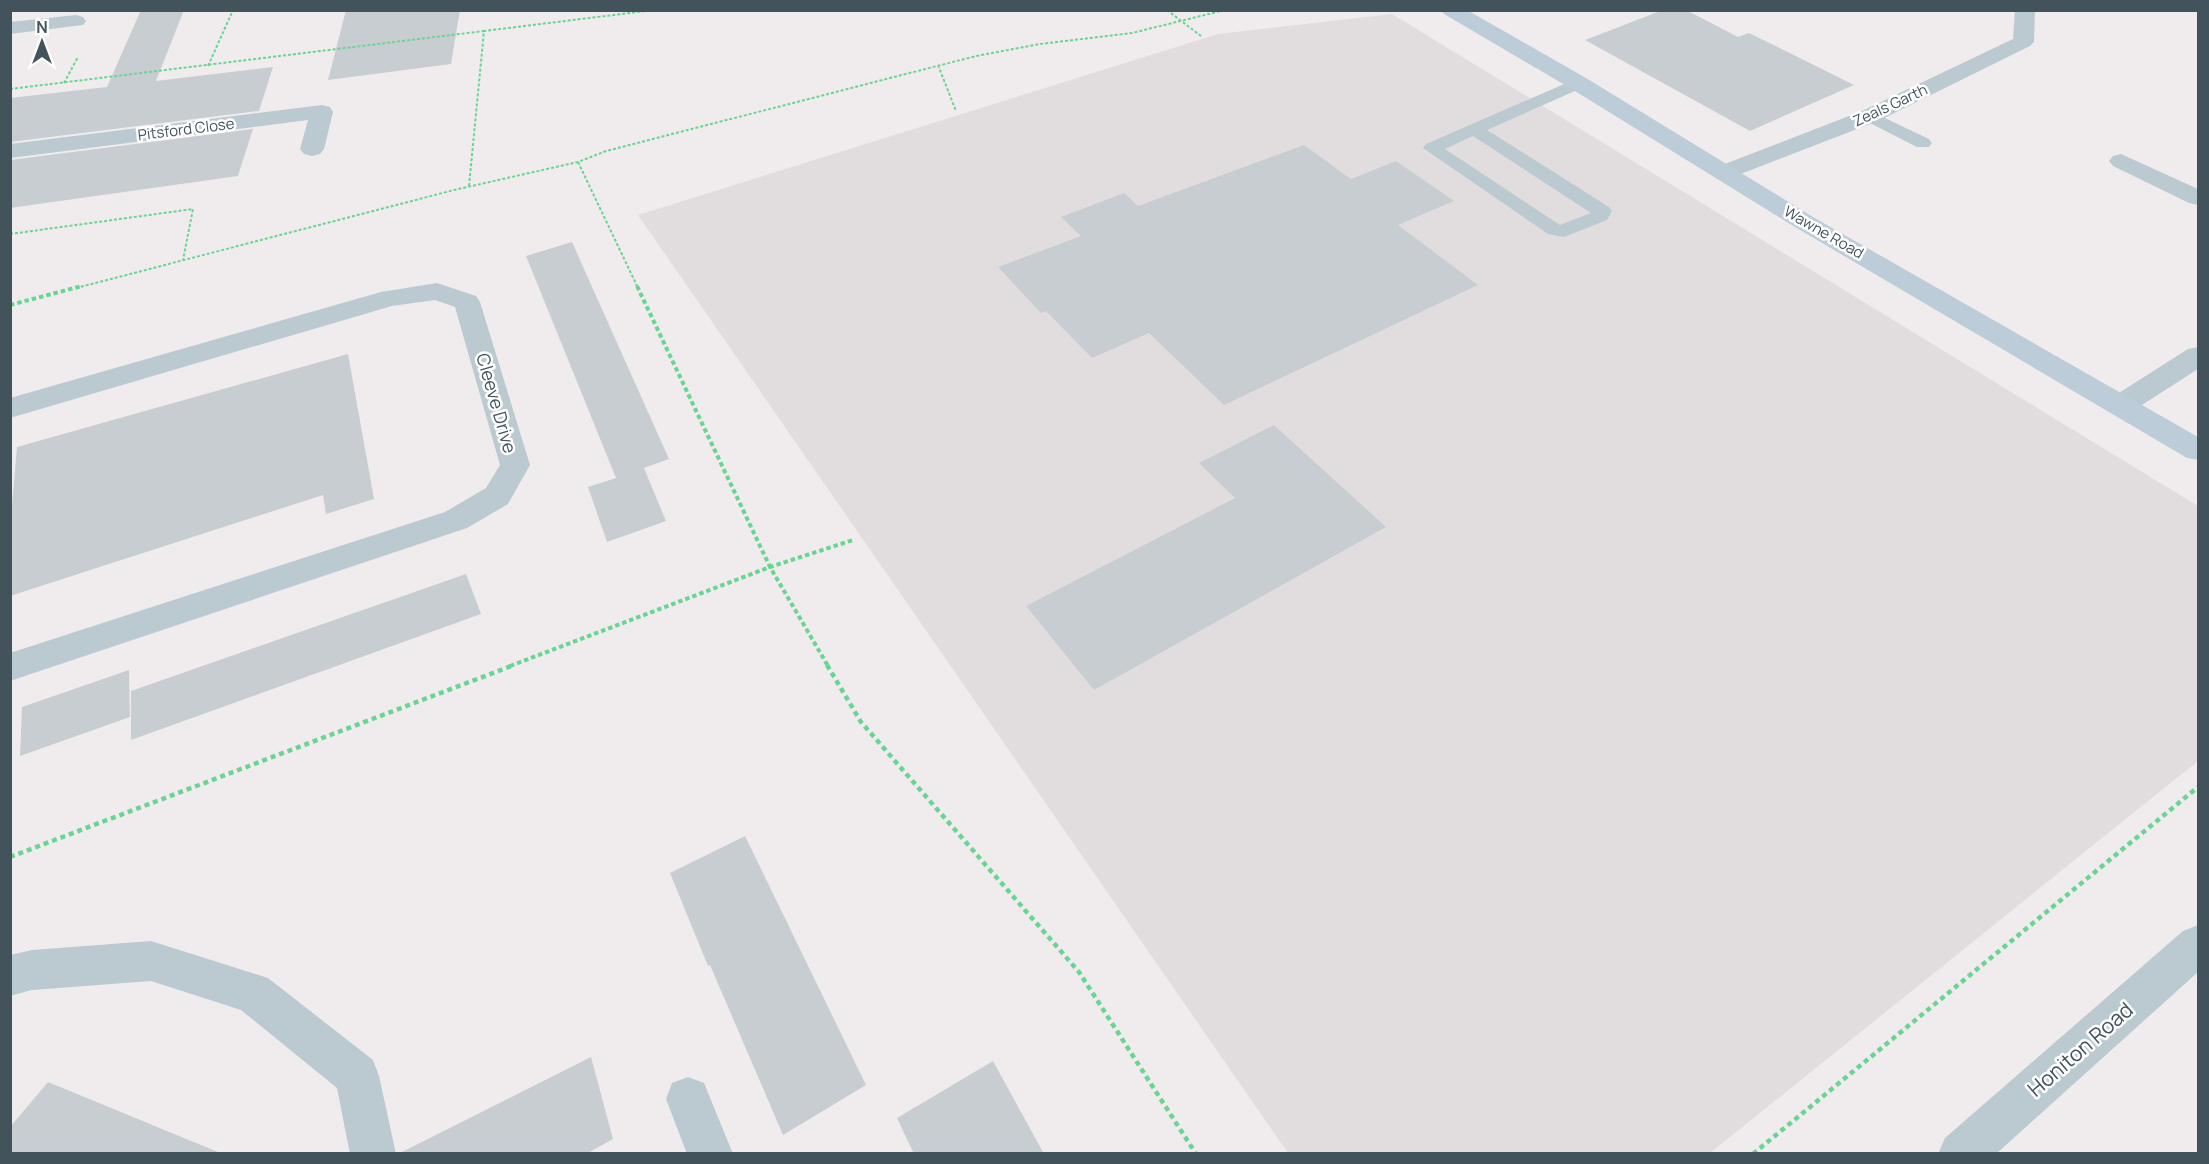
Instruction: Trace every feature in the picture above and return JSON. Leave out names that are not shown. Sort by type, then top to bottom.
[{"type":"street","name":"Wawne Road","points":[[1451,10],[1578,83],[1804,222],[2199,450]]},
{"type":"street","name":"Zeals Garth","points":[[1725,172],[1870,116],[2023,42],[2025,10]]},
{"type":"street","points":[[10,28],[76,21]]},
{"type":"street","name":"Pitsford Close","points":[[10,151],[322,111],[312,149]]},
{"type":"street","points":[[2121,161],[2199,198]]},
{"type":"street","name":"Cleeve Drive","points":[[10,408],[390,298],[437,291],[467,302],[515,465],[496,496],[456,520],[10,667]]},
{"type":"street","points":[[2121,405],[2199,356]]},
{"type":"street","name":"Honiton Road","points":[[1961,1154],[2199,945]]},
{"type":"street","points":[[10,976],[32,969],[151,961],[253,993],[357,1076],[373,1154]]},
{"type":"street","points":[[688,1099],[710,1154]]},
{"type":"lane","points":[[1474,129],[1602,211],[1600,216],[1564,231],[1555,230],[1432,148],[1474,129],[1578,83]]},
{"type":"lane","points":[[1870,116],[1923,143]]},
{"type":"path","points":[[208,66],[233,10]]},
{"type":"path","points":[[10,89],[654,10]]},
{"type":"path","points":[[1167,10],[1201,36]]},
{"type":"path","points":[[10,304],[469,186],[578,162],[606,151],[939,66],[1040,44],[1131,33],[1225,10]]},
{"type":"path","points":[[469,186],[484,32]]},
{"type":"path","points":[[939,66],[956,111]]},
{"type":"path","points":[[578,162],[770,567],[861,722],[1079,972],[1196,1154]]},
{"type":"path","points":[[10,234],[193,210],[183,260]]},
{"type":"path","points":[[10,857],[770,567],[853,540]]},
{"type":"path","points":[[1753,1154],[2199,787]]},
{"type":"shaded area","points":[[1392,14],[2198,506],[2198,761],[1710,1153],[1288,1153],[638,215],[1218,34]]},
{"type":"building","points":[[141,10],[184,10],[156,81],[273,67],[259,111],[10,142],[10,98],[107,87]]},
{"type":"building","points":[[346,10],[460,10],[451,64],[328,80]]},
{"type":"building","points":[[1663,10],[1686,10],[1738,37],[1749,33],[1854,85],[1750,131],[1585,40]]},
{"type":"building","points":[[253,129],[238,176],[10,208],[10,160]]},
{"type":"building","points":[[1304,145],[1351,179],[1396,161],[1454,201],[1398,225],[1478,285],[1224,405],[1149,333],[1092,358],[1046,311],[1041,313],[998,267],[1081,236],[1061,217],[1124,193],[1138,206]]},
{"type":"building","points":[[572,242],[669,459],[638,470],[644,468],[666,521],[607,542],[588,487],[616,478],[526,256]]},
{"type":"building","points":[[348,354],[374,499],[326,514],[323,495],[10,596],[10,529],[17,447]]},
{"type":"building","points":[[1274,425],[1386,527],[1094,690],[1026,606],[1235,498],[1199,463]]},
{"type":"building","points":[[466,574],[481,614],[131,740],[131,691]]},
{"type":"building","points":[[129,670],[130,717],[20,756],[22,707]]},
{"type":"building","points":[[745,836],[866,1085],[783,1135],[710,965],[708,966],[670,873]]},
{"type":"building","points":[[591,1057],[613,1139],[586,1154],[398,1154]]},
{"type":"building","points":[[993,1061],[1044,1154],[914,1154],[897,1118]]},
{"type":"building","points":[[48,1082],[218,1152],[218,1154],[10,1154],[10,1127]]}]
